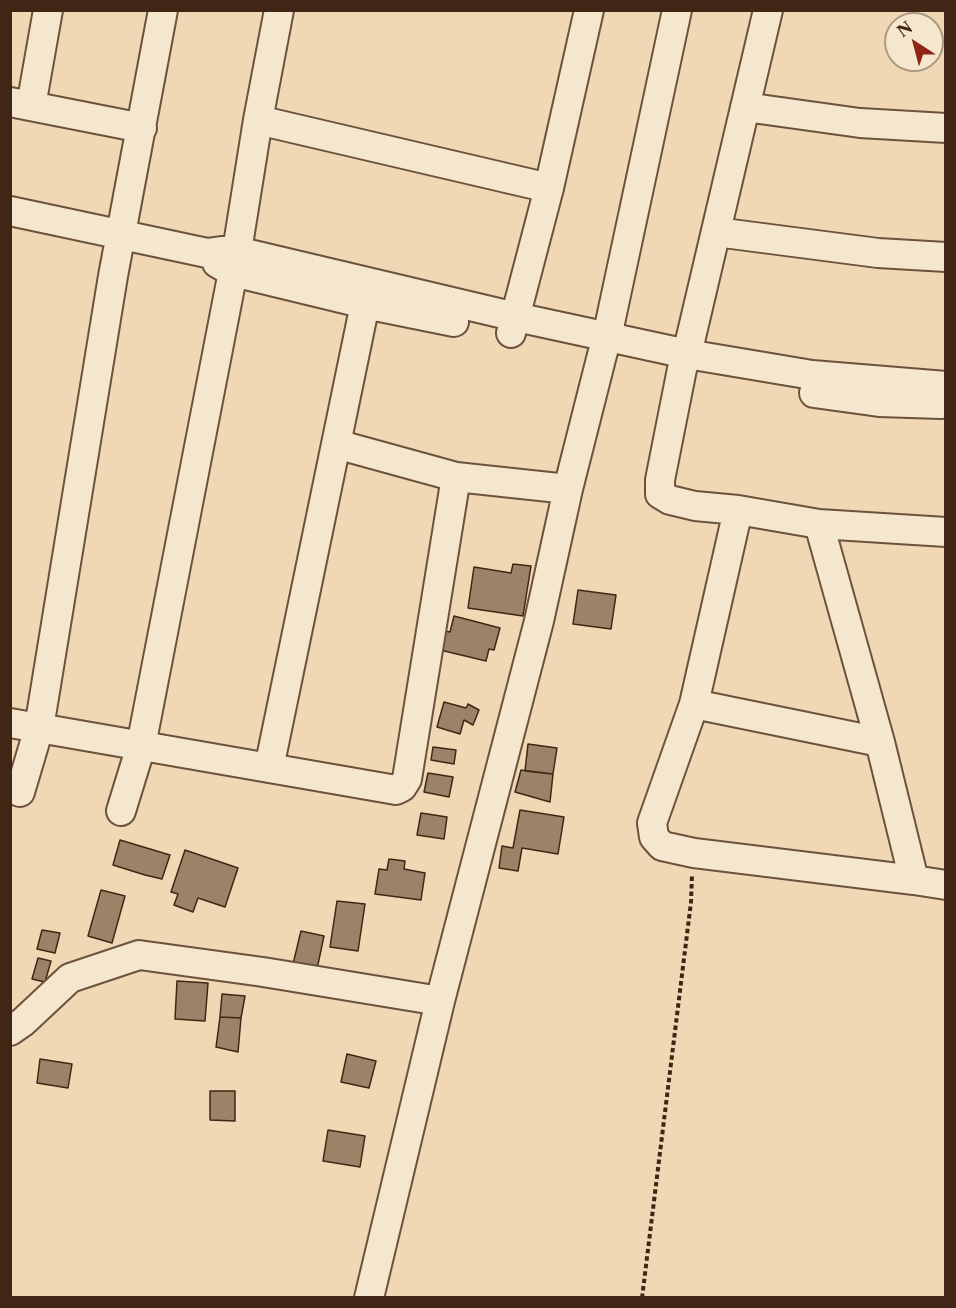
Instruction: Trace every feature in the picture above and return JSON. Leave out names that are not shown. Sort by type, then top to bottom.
[{"type":"street","points":[[48,10],[21,104],[141,128]]},
{"type":"street","points":[[20,792],[39,728],[111,288],[164,10]]},
{"type":"street","points":[[121,811],[141,746],[235,261],[279,10]]},
{"type":"street","points":[[513,325],[549,188],[589,10]]},
{"type":"street","points":[[369,1298],[440,1001],[539,621],[568,489],[605,346],[677,10]]},
{"type":"street","points":[[768,10],[685,362],[660,480],[660,494],[670,500],[695,506],[738,510],[819,524],[945,532]]},
{"type":"street","points":[[745,107],[860,123],[945,128]]},
{"type":"street","points":[[258,120],[549,188]]},
{"type":"street","points":[[10,211],[207,253],[221,251],[235,261],[365,303],[513,325]]},
{"type":"street","points":[[716,232],[878,253],[945,256]]},
{"type":"street","points":[[235,261],[605,346],[685,362],[778,388],[879,402],[945,405]]},
{"type":"street","points":[[269,768],[365,303]]},
{"type":"street","points":[[685,362],[945,387]]},
{"type":"street","points":[[336,444],[456,477],[568,489]]},
{"type":"street","points":[[10,723],[396,790],[402,787],[407,779],[456,477]]},
{"type":"street","points":[[738,510],[694,704],[652,823],[654,837],[662,846],[694,853],[945,885]]},
{"type":"street","points":[[819,524],[880,742],[914,880]]},
{"type":"street","points":[[694,704],[880,742]]},
{"type":"street","points":[[10,1031],[23,1022],[70,978],[139,955],[440,1001]]},
{"type":"path","points":[[642,1298],[691,902],[694,853]]},
{"type":"building","points":[[513,564],[531,566],[523,616],[468,608],[474,567],[511,573]]},
{"type":"building","points":[[578,590],[616,595],[611,629],[573,624]]},
{"type":"building","points":[[454,616],[500,628],[494,650],[489,649],[486,661],[436,649],[440,630],[450,632]]},
{"type":"building","points":[[444,702],[466,708],[468,704],[479,710],[473,725],[464,720],[460,734],[437,727]]},
{"type":"building","points":[[528,744],[557,748],[553,774],[525,771]]},
{"type":"building","points":[[433,747],[456,750],[454,764],[431,760]]},
{"type":"building","points":[[521,770],[553,774],[550,802],[515,792]]},
{"type":"building","points":[[428,773],[453,777],[449,797],[424,792]]},
{"type":"building","points":[[520,810],[564,817],[558,854],[522,848],[518,871],[499,868],[502,846],[513,848]]},
{"type":"building","points":[[421,813],[447,817],[444,839],[417,835]]},
{"type":"building","points":[[120,840],[170,855],[162,879],[113,865]]},
{"type":"building","points":[[185,850],[238,868],[225,907],[198,898],[193,912],[174,905],[178,894],[171,892]]},
{"type":"building","points":[[389,859],[405,861],[404,869],[425,873],[421,900],[375,894],[379,869],[387,870]]},
{"type":"building","points":[[101,890],[125,896],[112,943],[88,936]]},
{"type":"building","points":[[337,901],[365,904],[358,951],[330,947]]},
{"type":"building","points":[[42,930],[60,933],[55,953],[37,949]]},
{"type":"building","points":[[301,931],[324,936],[317,969],[293,964]]},
{"type":"building","points":[[38,958],[51,961],[45,982],[32,979]]},
{"type":"building","points":[[177,981],[208,983],[205,1021],[175,1019]]},
{"type":"building","points":[[222,994],[245,996],[241,1018],[220,1017]]},
{"type":"building","points":[[220,1017],[241,1018],[238,1052],[216,1047]]},
{"type":"building","points":[[347,1054],[376,1061],[369,1088],[341,1082]]},
{"type":"building","points":[[40,1059],[72,1064],[68,1088],[37,1083]]},
{"type":"building","points":[[210,1091],[235,1091],[235,1121],[210,1120]]},
{"type":"building","points":[[328,1130],[365,1136],[360,1167],[323,1161]]}]
